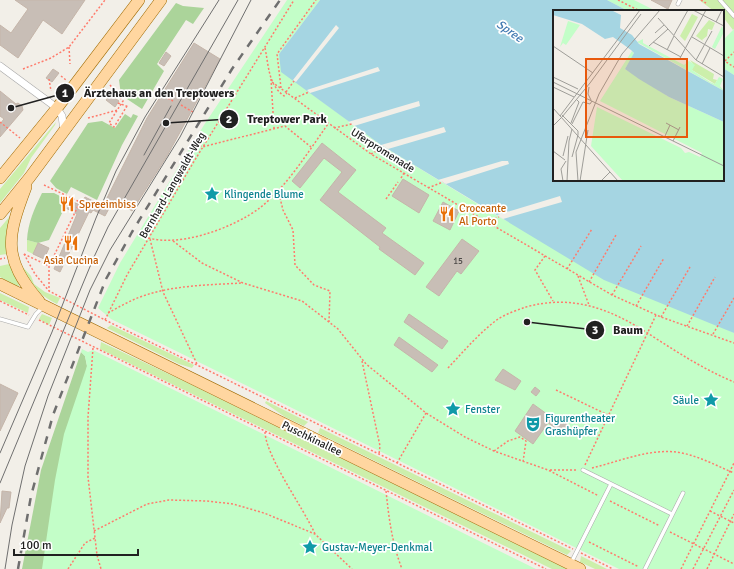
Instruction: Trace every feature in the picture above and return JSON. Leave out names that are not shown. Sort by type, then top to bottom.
[{"type":"main road","points":[[0,178],[57,108],[139,0]]},
{"type":"main road","points":[[0,214],[30,177],[160,0]]},
{"type":"main road","name":"Puschkinallee","points":[[30,177],[13,226],[13,256],[19,275],[44,306]]},
{"type":"main road","name":"Puschkinallee","points":[[0,284],[576,567]]},
{"type":"street","points":[[0,66],[57,108],[62,116],[64,131]]},
{"type":"lane","points":[[678,4],[680,0]]},
{"type":"lane","points":[[720,0],[734,16]]},
{"type":"lane","points":[[0,319],[28,328],[34,317],[44,306]]},
{"type":"lane","points":[[583,470],[672,514]]},
{"type":"lane","points":[[576,567],[577,551],[611,484]]},
{"type":"lane","points":[[644,569],[683,493]]},
{"type":"path","points":[[23,69],[51,58],[69,47],[105,0]]},
{"type":"path","name":"Bernhard-Langwaldt-Weg","points":[[105,320],[127,275],[150,239],[202,147],[294,0]]},
{"type":"path","points":[[281,88],[277,54],[316,0]]},
{"type":"path","points":[[618,0],[638,10]]},
{"type":"path","points":[[701,0],[706,3]]},
{"type":"path","points":[[69,47],[70,64]]},
{"type":"path","points":[[265,48],[270,78],[274,129]]},
{"type":"path","points":[[734,52],[724,61],[734,67]]},
{"type":"path","points":[[61,76],[66,80]]},
{"type":"path","points":[[270,78],[275,89],[284,96],[294,81]]},
{"type":"path","points":[[49,80],[51,90]]},
{"type":"path","name":"Uferpromenade","points":[[272,82],[371,154],[487,221],[567,270],[612,295],[656,315],[734,342]]},
{"type":"path","points":[[110,85],[123,101],[121,104],[118,110],[109,123],[114,126],[128,107],[121,104],[117,104]]},
{"type":"path","points":[[295,98],[308,92]]},
{"type":"path","points":[[161,94],[173,101]]},
{"type":"path","points":[[180,105],[193,112]]},
{"type":"path","points":[[185,112],[187,108]]},
{"type":"path","points":[[88,118],[118,110]]},
{"type":"path","points":[[0,122],[11,131]]},
{"type":"path","points":[[141,235],[150,239],[173,241],[196,237],[221,228],[260,207],[278,190],[328,124]]},
{"type":"path","points":[[334,128],[352,124]]},
{"type":"path","points":[[194,148],[197,143],[202,147],[286,126],[311,147]]},
{"type":"path","points":[[371,154],[384,147]]},
{"type":"path","points":[[401,178],[404,173]]},
{"type":"path","points":[[386,200],[398,182]]},
{"type":"path","points":[[428,188],[443,182]]},
{"type":"path","points":[[44,185],[80,202],[49,266],[49,291]]},
{"type":"path","points":[[278,190],[283,210],[293,230],[295,265],[314,285],[330,291],[329,322]]},
{"type":"path","points":[[487,221],[499,217]]},
{"type":"path","points":[[567,270],[592,229]]},
{"type":"path","points":[[589,282],[616,235]]},
{"type":"path","points":[[150,239],[163,292],[198,365]]},
{"type":"path","points":[[173,241],[202,263],[243,283],[302,302],[338,329],[362,361],[426,413],[465,437],[494,451],[548,470],[734,564]]},
{"type":"path","points":[[612,295],[641,246]]},
{"type":"path","points":[[49,266],[24,254],[34,274],[49,291],[105,320],[613,569]]},
{"type":"path","points":[[545,256],[534,270],[554,302]]},
{"type":"path","points":[[636,306],[664,258]]},
{"type":"path","points":[[661,317],[690,267]]},
{"type":"path","points":[[578,276],[589,306]]},
{"type":"path","points":[[687,326],[715,277]]},
{"type":"path","points":[[108,313],[136,298],[163,292],[197,286],[243,283]]},
{"type":"path","points":[[713,334],[734,298]]},
{"type":"path","points":[[0,301],[93,348],[546,569]]},
{"type":"path","points":[[448,368],[468,346],[499,319],[515,311],[537,304],[570,301],[589,306],[624,320],[693,362],[734,382]]},
{"type":"path","points":[[583,470],[608,415],[649,334],[656,315]]},
{"type":"path","points":[[93,348],[87,445],[88,477],[94,538],[101,569]]},
{"type":"path","points":[[362,361],[380,446],[379,454]]},
{"type":"path","points":[[556,390],[608,415]]},
{"type":"path","points":[[397,463],[426,413]]},
{"type":"path","points":[[264,431],[265,441],[315,534],[352,569]]},
{"type":"path","points":[[494,451],[508,441],[520,437],[526,441],[526,454],[523,462]]},
{"type":"path","points":[[548,470],[583,470],[632,456],[661,452],[681,453],[700,458],[734,473]]},
{"type":"path","points":[[681,569],[734,462]]},
{"type":"path","points":[[693,569],[734,490]]},
{"type":"path","points":[[386,491],[390,531],[396,554],[402,569]]},
{"type":"path","points":[[94,531],[147,504],[169,500],[195,500],[245,507],[315,534]]},
{"type":"path","points":[[710,511],[734,523]]},
{"type":"path","points":[[706,569],[734,514]]},
{"type":"path","points":[[68,569],[86,543],[94,538]]},
{"type":"path","points":[[583,539],[644,569]]},
{"type":"green space","points":[[287,0],[320,0],[279,54],[293,80],[381,145],[499,217],[734,333],[734,569],[619,569],[111,319],[98,308],[120,263],[204,125]]},
{"type":"green space","points":[[607,0],[634,0],[654,10],[626,10]]},
{"type":"green space","points":[[699,0],[734,0],[734,29],[733,30],[724,18],[724,10],[713,10]]},
{"type":"green space","points":[[176,3],[183,6],[204,8],[193,24],[186,20],[157,64],[164,71],[142,109],[121,95],[119,80]]},
{"type":"green space","points":[[734,29],[734,75],[724,69],[724,39]]},
{"type":"green space","points":[[125,114],[131,118],[133,114],[138,116],[122,145],[97,200],[71,187],[67,194],[56,188],[50,181],[88,123],[102,121],[115,128]]},
{"type":"green space","points":[[56,122],[31,158],[24,173],[0,203],[0,189]]},
{"type":"green space","points":[[42,193],[54,193],[66,199],[62,206],[63,211],[49,240],[38,243],[27,240],[32,216]]},
{"type":"green space","points":[[10,216],[6,235],[7,254],[0,255],[0,228]]},
{"type":"green space","points":[[27,240],[38,243],[33,254],[27,251]]},
{"type":"green space","points":[[9,264],[19,285],[18,287],[0,277],[0,266]]},
{"type":"green space","points":[[20,264],[31,276],[34,284],[45,292],[60,298],[57,304],[39,292],[27,277]]},
{"type":"green space","points":[[0,293],[29,307],[28,313],[0,300]]},
{"type":"green space","points":[[42,314],[52,318],[49,325],[39,319]]},
{"type":"green space","points":[[111,325],[194,365],[192,368],[179,364],[107,328]]},
{"type":"green space","points":[[101,342],[190,384],[567,569],[552,569],[100,349]]},
{"type":"green space","points":[[82,349],[88,352],[93,350],[536,569],[42,569],[55,480],[64,434],[87,366],[85,356],[81,352]]},
{"type":"green space","points":[[81,352],[85,356],[87,366],[65,569],[22,569],[41,470]]},
{"type":"green space","points":[[266,401],[308,422],[304,426],[285,417],[265,403]]},
{"type":"green space","points":[[320,428],[571,551],[567,555],[318,433]]},
{"type":"green space","points":[[581,556],[607,569],[595,569],[580,562]]},
{"type":"water","name":"Spree","points":[[320,0],[607,0],[626,10],[553,10],[553,181],[724,181],[724,69],[734,75],[734,333],[604,280],[381,145],[281,72],[279,54]]},
{"type":"pier","points":[[336,25],[339,28],[296,82],[293,80]]},
{"type":"pier","points":[[378,67],[380,71],[310,93],[307,90]]},
{"type":"pier","points":[[419,101],[420,106],[354,126],[348,122]]},
{"type":"pier","points":[[444,127],[446,132],[388,149],[381,145]]},
{"type":"pier","points":[[502,161],[508,161],[509,164],[446,184],[438,180]]},
{"type":"pier","points":[[560,196],[562,202],[503,219],[497,215]]},
{"type":"building","points":[[15,0],[85,0],[62,34],[43,20],[18,58],[0,45],[0,25],[11,33],[28,9]]},
{"type":"building","points":[[651,0],[672,0],[668,9]]},
{"type":"building","points":[[194,43],[220,59],[167,156],[132,211],[114,199],[105,216],[93,210],[91,213],[89,212],[60,272],[54,269],[77,214],[62,206],[66,199],[80,205],[85,197],[103,206],[147,118]]},
{"type":"building","points":[[166,52],[171,56],[164,66],[159,63]]},
{"type":"building","points":[[53,69],[59,73],[52,82],[46,78]]},
{"type":"building","points":[[0,91],[16,104],[18,103],[22,106],[23,110],[0,137],[0,124],[4,119],[0,116]]},
{"type":"building","points":[[110,95],[119,101],[115,107],[106,100]]},
{"type":"building","points":[[322,143],[356,170],[338,192],[386,228],[382,233],[424,263],[415,275],[379,249],[380,247],[320,200],[342,172],[324,158],[300,188],[292,181]]},
{"type":"building","points":[[403,179],[429,195],[419,213],[392,196]]},
{"type":"building","points":[[443,202],[459,211],[450,230],[433,221]]},
{"type":"building","points":[[462,239],[479,251],[461,274],[457,271],[439,296],[426,287]]},
{"type":"building","points":[[38,243],[49,248],[44,259],[33,254]]},
{"type":"building","points":[[409,314],[448,341],[442,349],[404,322]]},
{"type":"building","points":[[399,337],[438,365],[432,372],[394,345]]},
{"type":"building","points":[[503,369],[521,381],[515,390],[495,380]]},
{"type":"building","points":[[0,384],[18,393],[0,431]]},
{"type":"building","points":[[535,387],[540,391],[536,396],[531,392]]},
{"type":"building","name":"Figurentheater Grashüpfer","points":[[533,404],[558,422],[560,419],[567,424],[564,431],[561,432],[548,423],[533,444],[515,431]]},
{"type":"building","points":[[2,491],[11,492],[9,508],[7,508],[0,523]]},
{"type":"tram line","points":[[0,453],[52,332],[96,218],[116,171],[145,117],[219,0]]},
{"type":"tram line","points":[[0,483],[94,257],[108,227],[238,0]]},
{"type":"tram line","points":[[5,569],[12,525],[25,466],[48,396],[90,290],[110,250],[180,137],[251,0]]},
{"type":"tram line","points":[[144,155],[171,106]]},
{"type":"railway","points":[[18,569],[31,496],[53,415],[106,279],[132,232],[232,69],[280,0]]},
{"type":"place","name":"Ärztehaus an den Treptowers","points":[[11,108]]},
{"type":"place","name":"Treptower Park","points":[[166,123]]},
{"type":"place","name":"Klingende Blume","points":[[212,194]]},
{"type":"place","name":"Spreeimbiss","points":[[67,204]]},
{"type":"place","name":"Croccante Al Porto","points":[[447,214]]},
{"type":"place","name":"Asia Cucina","points":[[71,243]]},
{"type":"place","name":"Baum","points":[[527,322]]},
{"type":"place","name":"Säule","points":[[711,400]]},
{"type":"place","name":"Fenster","points":[[453,409]]},
{"type":"place","name":"Figurentheater Grashüpfer","points":[[533,424]]},
{"type":"place","name":"Gustav-Meyer-Denkmal","points":[[310,547]]}]
